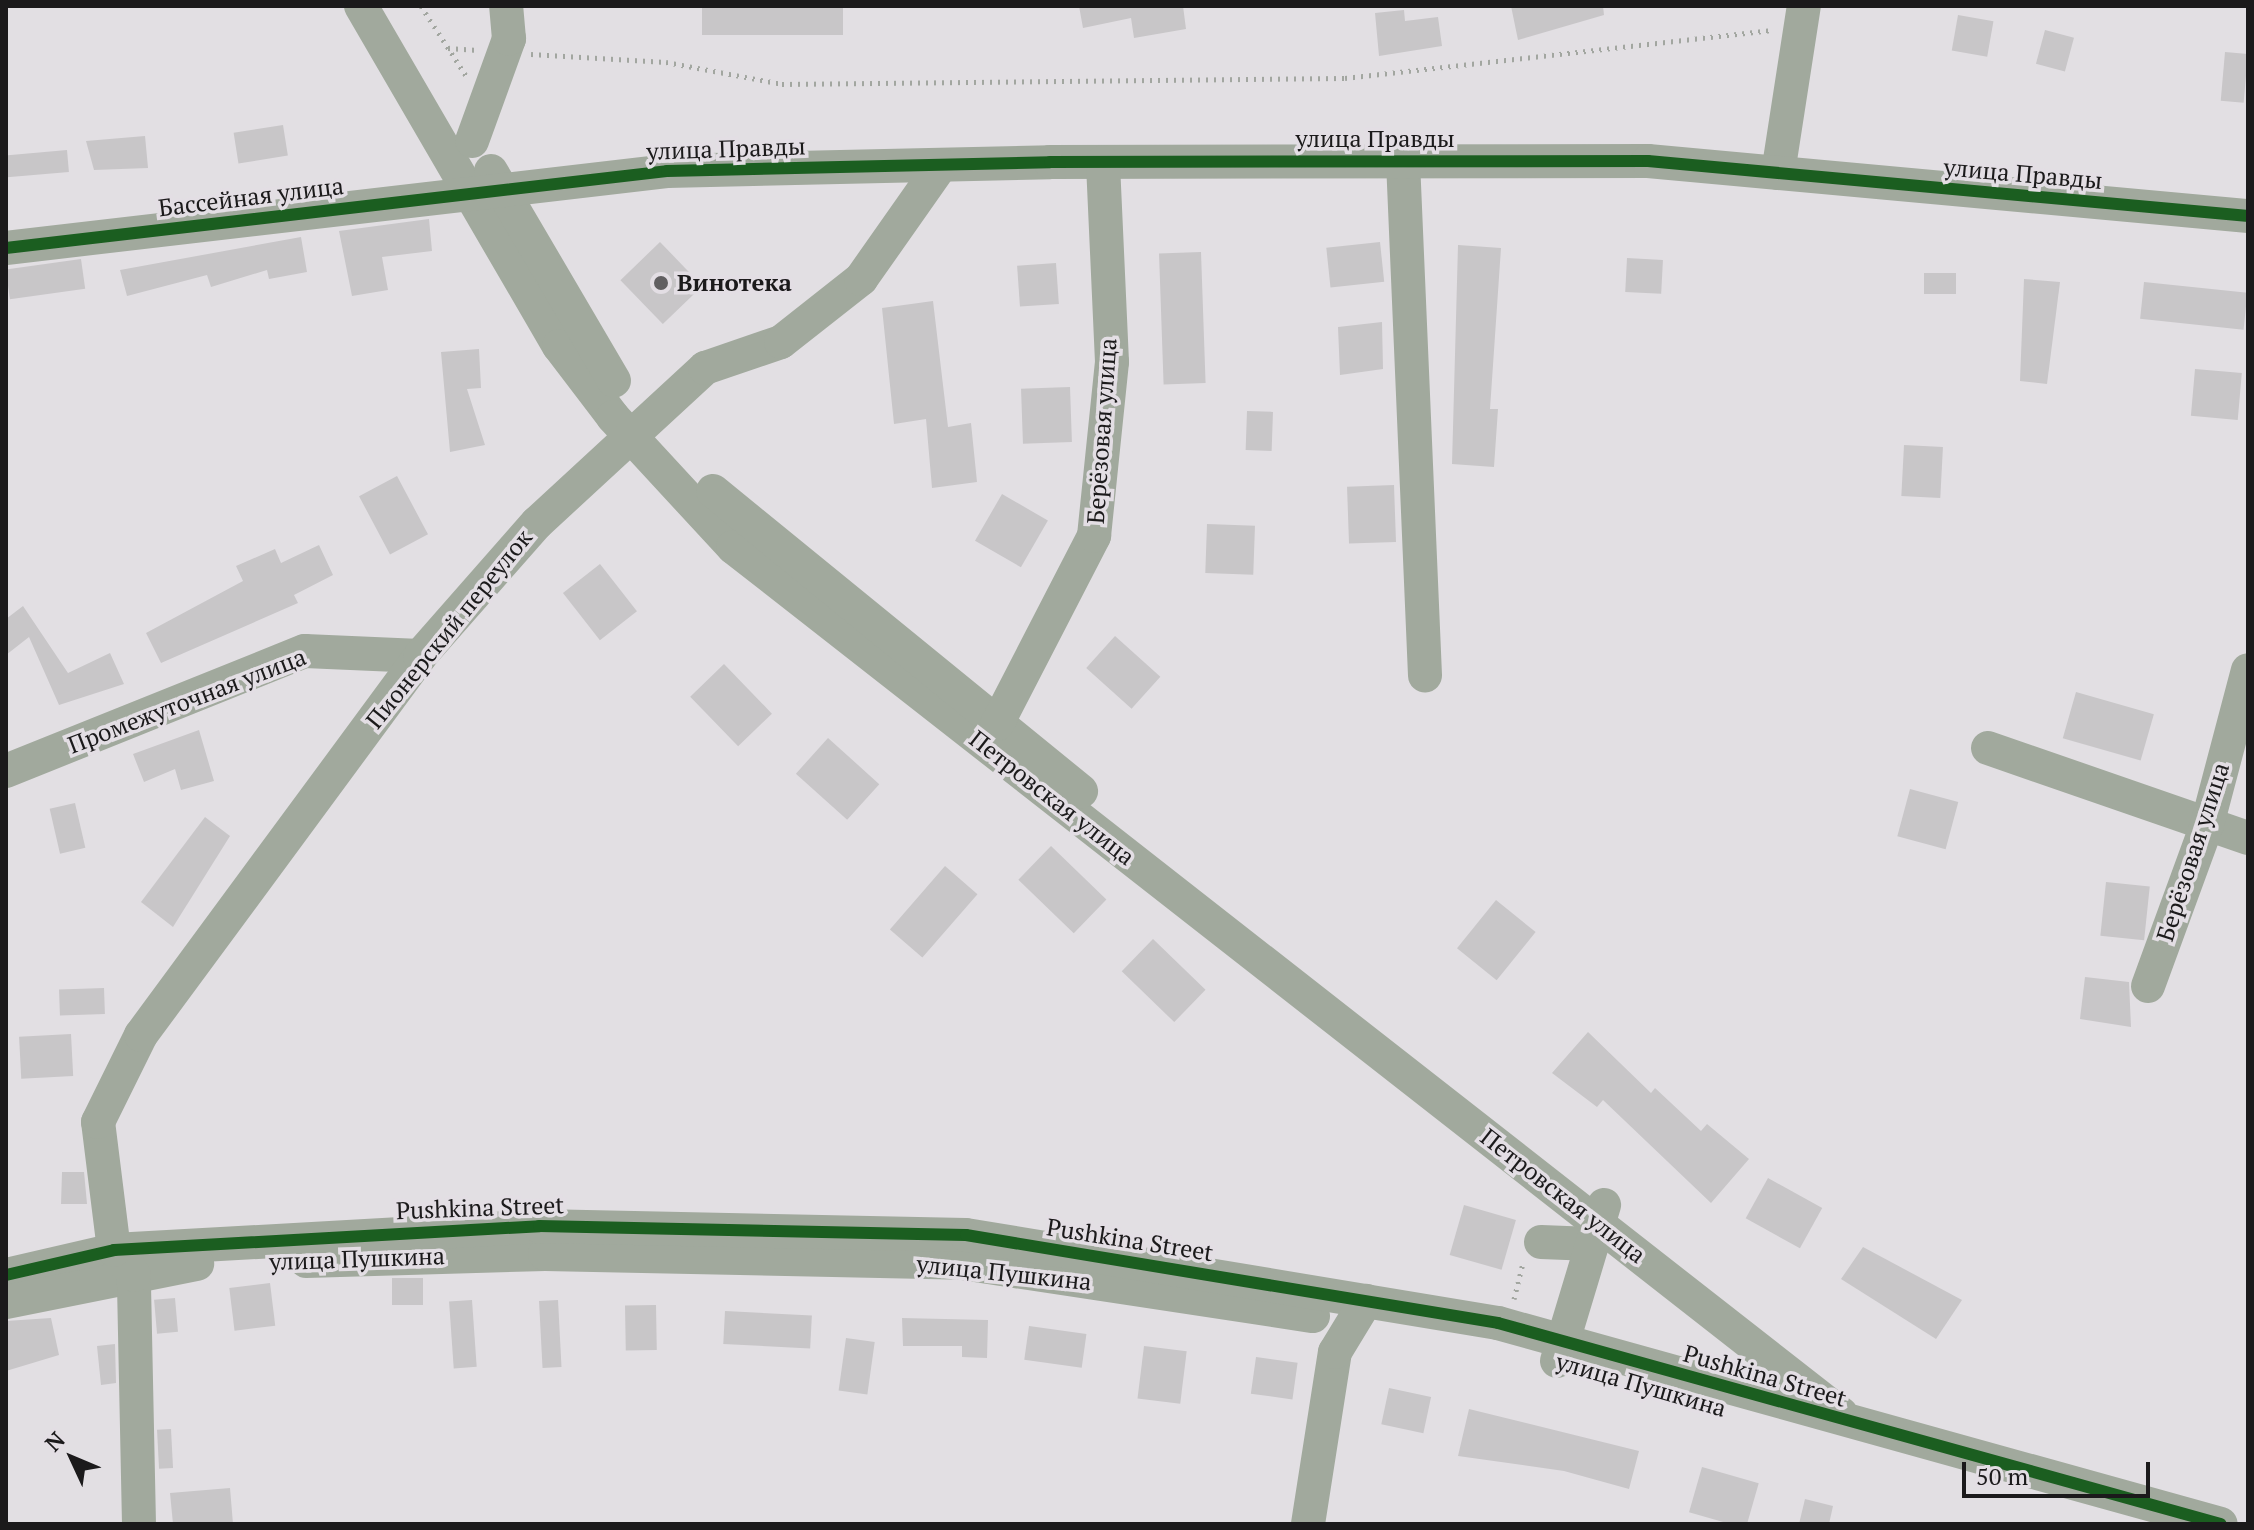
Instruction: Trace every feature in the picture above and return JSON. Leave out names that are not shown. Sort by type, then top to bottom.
[{"type":"street","points":[[361,6],[488,190],[588,345],[637,429],[748,527],[997,724],[1598,1224],[1894,1446],[2145,1524]]},
{"type":"street","points":[[388,6],[472,141],[488,190]]},
{"type":"street","points":[[472,141],[505,52],[506,6]]},
{"type":"street","points":[[1778,173],[1803,16]]},
{"type":"street","points":[[1403,161],[1425,676]]},
{"type":"street","name":"улица Правды","points":[[488,190],[667,171],[1103,162],[1648,161],[2248,216]]},
{"type":"street","name":"Берёзовая улица","points":[[997,724],[1094,536],[1112,362],[1103,162]]},
{"type":"street","name":"Пионерский переулок","points":[[139,1524],[124,1262],[98,1122],[141,1035],[420,656],[537,523],[705,368],[781,342],[861,279],[941,165]]},
{"type":"street","name":"Бассейная улица","points":[[6,248],[488,190]]},
{"type":"street","name":"Петровская улица","points":[[637,429],[733,547],[1851,1423]]},
{"type":"street","name":"Промежуточная улица","points":[[6,771],[305,651],[420,656]]},
{"type":"street","name":"Берёзовая улица","points":[[2148,986],[2207,825],[2248,670]]},
{"type":"street","points":[[1988,748],[2248,838]]},
{"type":"street","points":[[1541,1242],[1598,1224]]},
{"type":"street","points":[[1560,1352],[1598,1224]]},
{"type":"street","name":"Pushkina Street","points":[[6,1275],[539,1226],[966,1235],[1360,1312]]},
{"type":"street","points":[[6,1302],[124,1262]]},
{"type":"street","points":[[1308,1524],[1335,1352],[1360,1312]]},
{"type":"street","name":"улица Пушкина","points":[[1360,1312],[1560,1352],[1894,1446]]},
{"type":"street","name":"Pushkina Street","points":[[1560,1352],[1851,1423],[1894,1446],[2221,1524]]},
{"type":"path","points":[[505,52],[666,62],[782,84],[1345,78],[1803,16]]},
{"type":"building","points":[[702,6],[843,6],[843,35],[702,35]]},
{"type":"building","points":[[1079,6],[1183,6],[1186,29],[1134,38],[1131,18],[1083,28]]},
{"type":"building","points":[[1511,6],[1603,6],[1604,15],[1518,40]]},
{"type":"building","points":[[1404,10],[1405,21],[1438,17],[1442,46],[1379,56],[1375,13]]},
{"type":"building","points":[[1958,15],[1993,21],[1987,57],[1952,50]]},
{"type":"building","points":[[2045,30],[2074,38],[2065,72],[2036,64]]},
{"type":"building","points":[[2225,52],[2248,54],[2244,103],[2221,101]]},
{"type":"building","points":[[283,125],[288,156],[238,163],[234,133]]},
{"type":"building","points":[[145,136],[148,168],[94,170],[86,141]]},
{"type":"building","points":[[67,150],[69,172],[7,177],[6,155]]},
{"type":"building","points":[[429,219],[432,251],[382,257],[388,290],[352,296],[339,231]]},
{"type":"building","points":[[301,237],[307,272],[269,279],[267,270],[211,287],[207,275],[127,296],[120,270]]},
{"type":"building","name":"Винотека","points":[[660,242],[702,286],[663,324],[620,280]]},
{"type":"building","points":[[1380,242],[1384,282],[1330,287],[1326,248]]},
{"type":"building","points":[[1458,245],[1501,248],[1490,409],[1498,409],[1494,467],[1452,464]]},
{"type":"building","points":[[1201,252],[1206,383],[1164,384],[1159,253]]},
{"type":"building","points":[[1627,258],[1663,260],[1661,294],[1625,292]]},
{"type":"building","points":[[81,259],[85,289],[10,299],[6,270]]},
{"type":"building","points":[[1056,263],[1059,304],[1020,307],[1017,266]]},
{"type":"building","points":[[1924,273],[1956,273],[1956,294],[1924,294]]},
{"type":"building","points":[[2024,279],[2060,282],[2047,384],[2020,381]]},
{"type":"building","points":[[2144,282],[2247,293],[2244,330],[2140,319]]},
{"type":"building","points":[[933,301],[948,427],[971,423],[977,482],[932,488],[926,419],[894,424],[882,308]]},
{"type":"building","points":[[1382,322],[1383,369],[1340,375],[1338,327]]},
{"type":"building","points":[[479,349],[481,388],[467,389],[485,445],[450,452],[441,352]]},
{"type":"building","points":[[2195,369],[2242,373],[2238,420],[2191,416]]},
{"type":"building","points":[[1070,387],[1072,442],[1023,444],[1021,389]]},
{"type":"building","points":[[1247,411],[1273,412],[1272,451],[1246,450]]},
{"type":"building","points":[[1904,445],[1943,447],[1940,498],[1901,496]]},
{"type":"building","points":[[397,476],[428,534],[390,554],[359,496]]},
{"type":"building","points":[[1394,485],[1396,542],[1349,544],[1347,487]]},
{"type":"building","points":[[1002,494],[1048,520],[1021,567],[975,541]]},
{"type":"building","points":[[1207,524],[1255,526],[1253,575],[1205,573]]},
{"type":"building","points":[[319,545],[333,575],[294,595],[298,603],[161,663],[146,633],[243,581],[236,566],[275,549],[281,563]]},
{"type":"building","points":[[600,564],[637,611],[600,640],[563,593]]},
{"type":"building","points":[[23,606],[68,673],[110,653],[124,684],[59,705],[29,637],[6,655],[6,619]]},
{"type":"building","points":[[1115,636],[1160,677],[1132,709],[1086,668]]},
{"type":"building","points":[[724,664],[772,714],[738,746],[690,697]]},
{"type":"building","points":[[2076,692],[2154,714],[2141,760],[2063,738]]},
{"type":"building","points":[[199,730],[214,781],[181,790],[175,769],[144,782],[133,754]]},
{"type":"building","points":[[828,738],[879,784],[847,820],[796,774]]},
{"type":"building","points":[[1910,789],[1958,802],[1946,849],[1897,836]]},
{"type":"building","points":[[75,803],[85,848],[60,854],[50,809]]},
{"type":"building","points":[[205,817],[230,836],[173,927],[141,902]]},
{"type":"building","points":[[1051,846],[1106,899],[1074,933],[1018,880]]},
{"type":"building","points":[[945,866],[977,894],[922,958],[890,929]]},
{"type":"building","points":[[2106,882],[2150,887],[2144,940],[2100,936]]},
{"type":"building","points":[[1496,900],[1536,932],[1497,980],[1457,948]]},
{"type":"building","points":[[1153,939],[1206,990],[1174,1022],[1122,971]]},
{"type":"building","points":[[2085,977],[2129,982],[2131,1027],[2080,1019]]},
{"type":"building","points":[[104,988],[105,1014],[60,1016],[59,990]]},
{"type":"building","points":[[1588,1032],[1651,1093],[1655,1088],[1701,1131],[1707,1124],[1749,1159],[1711,1203],[1603,1100],[1597,1107],[1552,1073]]},
{"type":"building","points":[[71,1034],[73,1076],[21,1079],[19,1037]]},
{"type":"building","points":[[62,1172],[84,1172],[87,1204],[61,1204]]},
{"type":"building","points":[[1768,1178],[1822,1208],[1800,1248],[1746,1218]]},
{"type":"building","points":[[1464,1205],[1516,1220],[1502,1270],[1450,1255]]},
{"type":"building","points":[[1863,1247],[1962,1300],[1936,1339],[1841,1279]]},
{"type":"building","points":[[392,1278],[423,1278],[423,1305],[392,1305]]},
{"type":"building","points":[[270,1283],[275,1326],[235,1331],[229,1288]]},
{"type":"building","points":[[175,1298],[178,1332],[157,1334],[154,1300]]},
{"type":"building","points":[[472,1300],[477,1367],[454,1368],[449,1302]]},
{"type":"building","points":[[558,1300],[562,1367],[543,1368],[539,1301]]},
{"type":"building","points":[[656,1305],[657,1350],[626,1351],[625,1306]]},
{"type":"building","points":[[725,1311],[812,1316],[810,1349],[723,1344]]},
{"type":"building","points":[[51,1318],[59,1355],[6,1371],[6,1321]]},
{"type":"building","points":[[902,1318],[988,1320],[987,1358],[962,1357],[962,1346],[903,1346]]},
{"type":"building","points":[[1029,1326],[1086,1334],[1082,1368],[1024,1360]]},
{"type":"building","points":[[846,1338],[875,1342],[867,1395],[839,1390]]},
{"type":"building","points":[[115,1344],[116,1383],[101,1385],[97,1346]]},
{"type":"building","points":[[1144,1346],[1187,1351],[1180,1404],[1138,1399]]},
{"type":"building","points":[[1256,1357],[1298,1363],[1292,1399],[1251,1394]]},
{"type":"building","points":[[1389,1388],[1431,1397],[1423,1433],[1381,1424]]},
{"type":"building","points":[[1469,1409],[1639,1451],[1629,1489],[1564,1471],[1458,1456]]},
{"type":"building","points":[[171,1429],[173,1468],[159,1469],[157,1430]]},
{"type":"building","points":[[1702,1467],[1759,1483],[1747,1524],[1730,1524],[1689,1512]]},
{"type":"building","points":[[230,1488],[233,1524],[173,1524],[170,1493]]},
{"type":"building","points":[[1805,1499],[1833,1506],[1829,1524],[1799,1524]]},
{"type":"cycle path","points":[[6,248],[667,171],[1050,162],[1648,161],[2248,216]]},
{"type":"cycle path","points":[[6,1275],[114,1250],[539,1226],[966,1235],[1498,1323],[2221,1524]]},
{"type":"place","name":"Винотека","points":[[661,283]]}]
